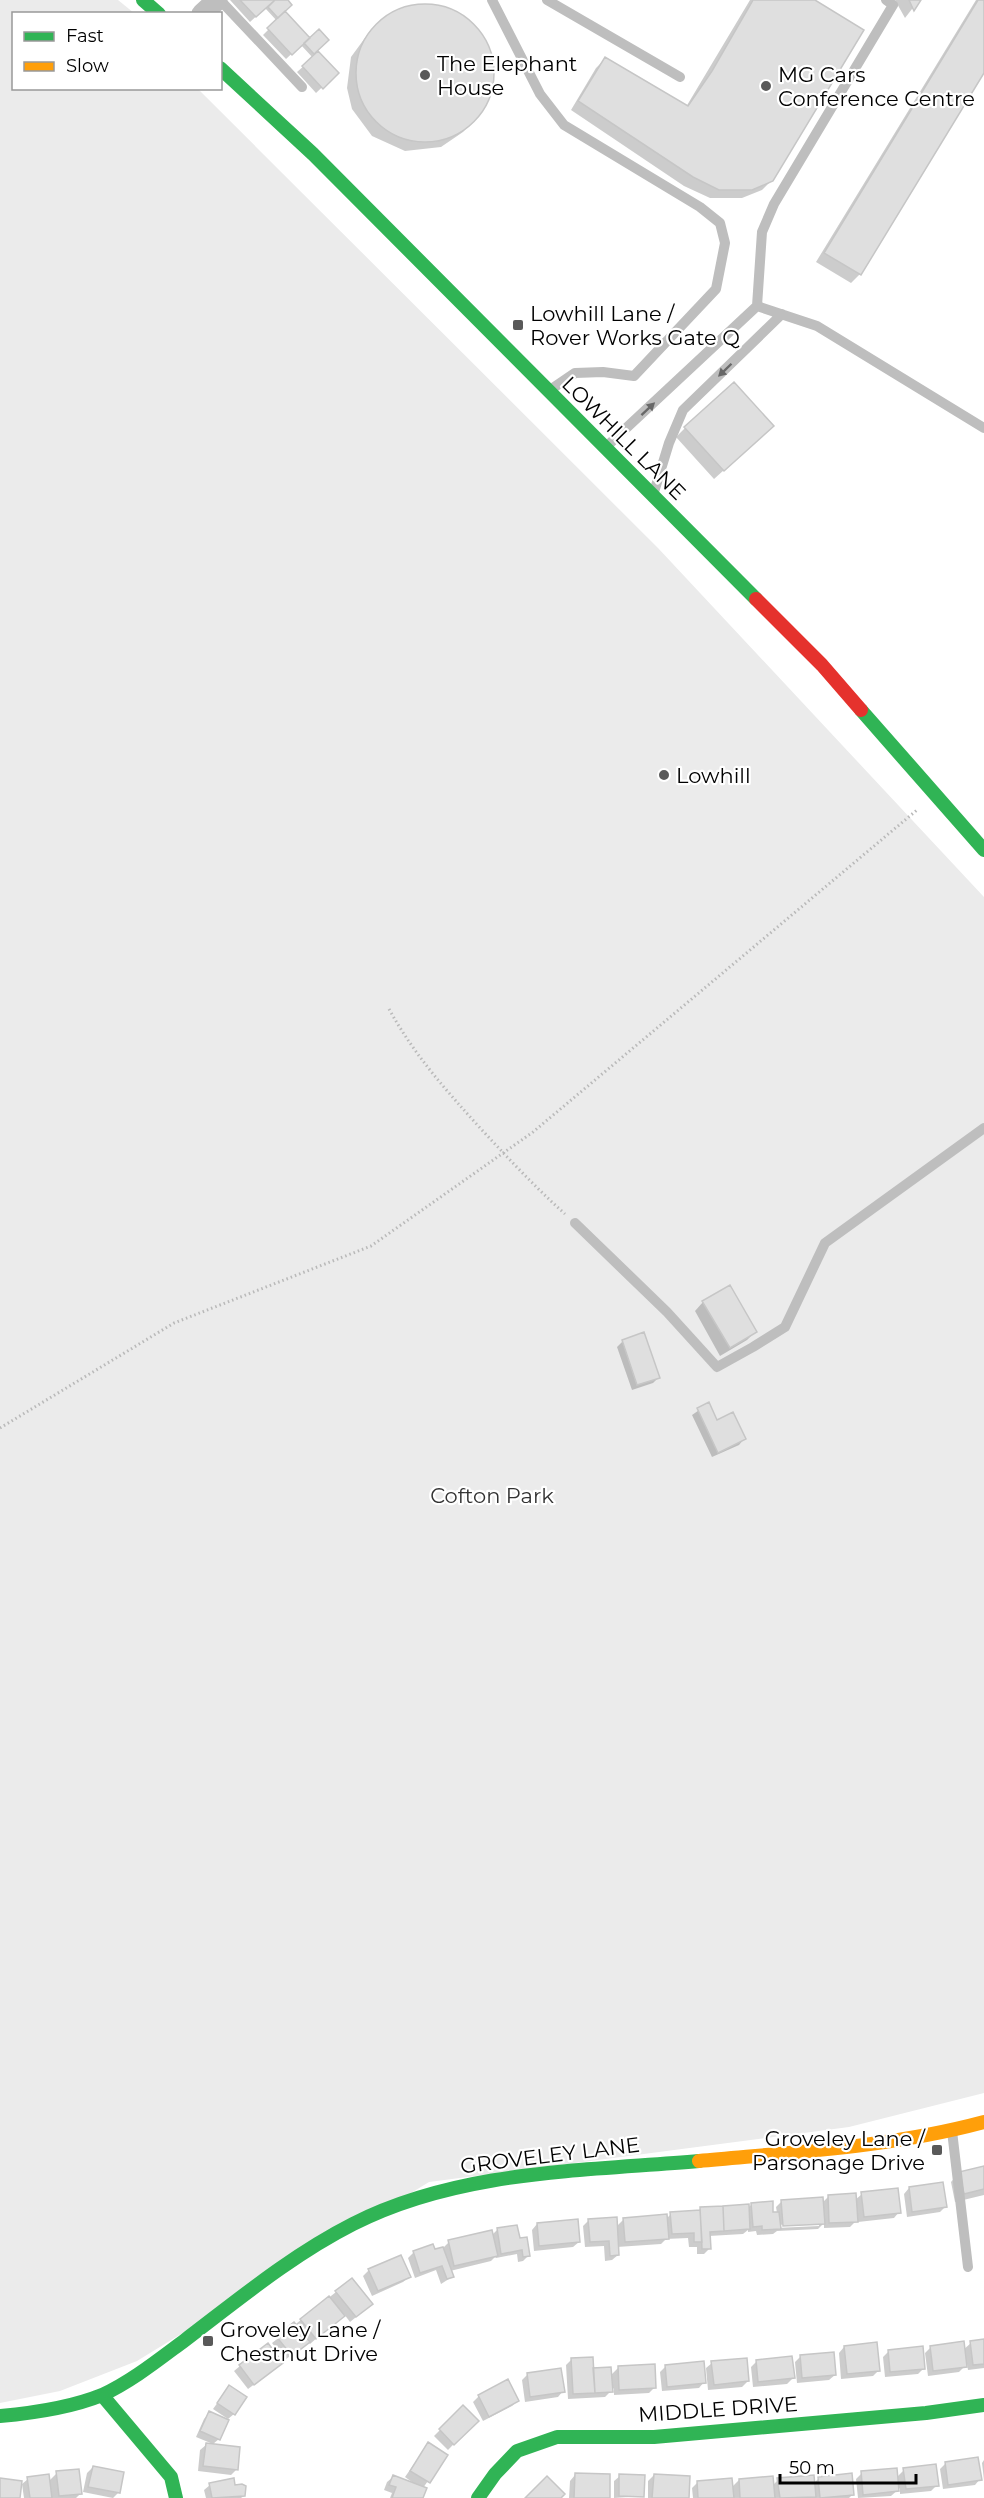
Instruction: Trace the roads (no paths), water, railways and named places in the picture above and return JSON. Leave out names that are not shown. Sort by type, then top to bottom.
[{"type":"street","points":[[143,0],[157,12]]},
{"type":"street","points":[[204,12],[218,0]]},
{"type":"street","name":"LOWHILL LANE","points":[[222,70],[313,154],[822,665],[984,850]]},
{"type":"street","name":"GROVELEY LANE","points":[[0,2416],[54,2408],[102,2395],[141,2372],[314,2246],[373,2216],[469,2182],[850,2147],[935,2135],[984,2122]]},
{"type":"street","points":[[102,2395],[171,2477],[176,2498]]},
{"type":"street","name":"MIDDLE DRIVE","points":[[478,2498],[495,2474],[517,2451],[557,2438],[654,2438],[927,2413],[984,2404]]},
{"type":"lane","points":[[218,0],[302,87]]},
{"type":"lane","points":[[492,0],[540,94],[564,125],[700,207],[720,223],[725,243],[716,289],[633,376],[603,372],[575,373],[548,392]]},
{"type":"lane","points":[[547,0],[680,77]]},
{"type":"lane","points":[[605,448],[757,306],[762,232],[774,204],[893,5],[886,0]]},
{"type":"lane","points":[[757,306],[817,326],[984,428]]},
{"type":"lane","points":[[653,496],[669,443],[683,411],[782,314]]},
{"type":"lane","points":[[575,1223],[667,1312],[717,1367],[785,1327],[825,1243],[984,1128]]},
{"type":"lane","points":[[952,2130],[968,2267]]},
{"type":"place","name":"The Elephant House","points":[[425,75]]},
{"type":"place","name":"MG Cars Conference Centre","points":[[766,86]]},
{"type":"place","name":"Lowhill Lane / Rover Works Gate Q","points":[[518,325]]},
{"type":"place","name":"Lowhill","points":[[664,775]]},
{"type":"place","name":"Groveley Lane / Parsonage Drive","points":[[937,2150]]},
{"type":"place","name":"Groveley Lane / Chestnut Drive","points":[[208,2341]]},
{"type":"park label","name":"Cofton Park","points":[[492,1495]]}]
